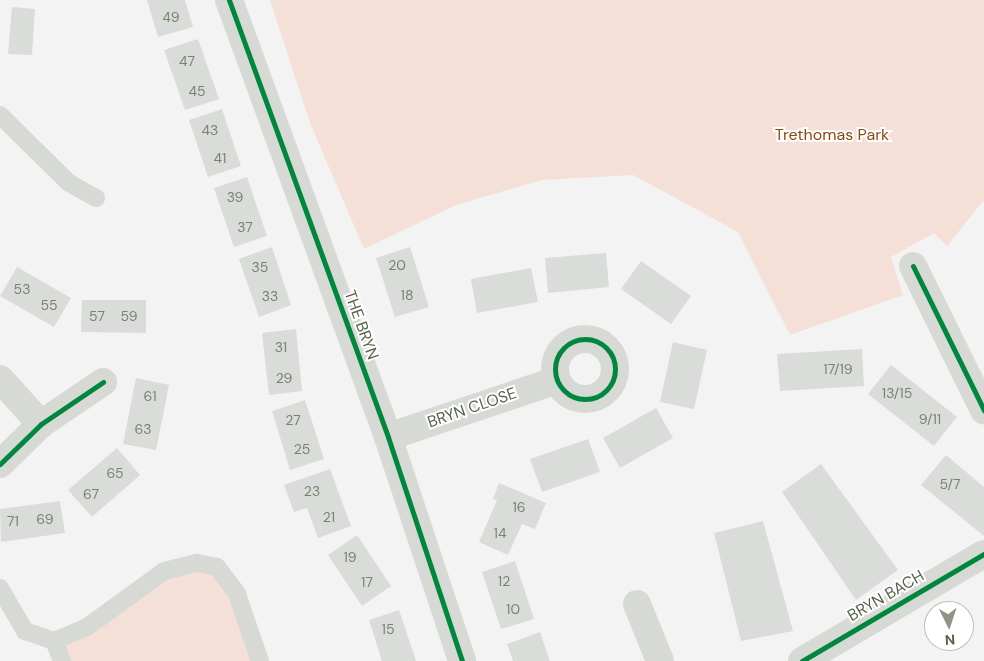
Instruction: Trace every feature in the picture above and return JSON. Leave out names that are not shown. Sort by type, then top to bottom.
[{"type":"street","name":"THE BRYN","points":[[228,0],[388,437],[462,661]]},
{"type":"street","points":[[913,266],[984,410]]},
{"type":"street","points":[[0,379],[41,424]]},
{"type":"street","name":"BRYN CLOSE","points":[[388,437],[556,380]]},
{"type":"street","points":[[0,464],[41,424],[103,382]]},
{"type":"street","name":"BRYN BACH","points":[[802,661],[984,554]]},
{"type":"street","points":[[637,604],[660,661]]},
{"type":"lane","points":[[0,115],[70,183],[96,198]]},
{"type":"lane","points":[[0,588],[25,631],[54,641],[87,627],[164,571],[196,563],[217,568],[237,594],[260,661]]},
{"type":"lane","points":[[54,641],[62,661]]},
{"type":"green space","name":"Trethomas Park","points":[[270,0],[984,0],[984,200],[947,246],[934,233],[891,257],[903,295],[790,335],[738,232],[633,175],[542,180],[456,205],[364,249],[310,123]]},
{"type":"green space","points":[[217,567],[259,661],[62,661],[54,641],[164,571]]},
{"type":"building","points":[[147,0],[185,0],[193,27],[158,37]]},
{"type":"building","points":[[12,7],[35,9],[32,55],[8,54]]},
{"type":"building","points":[[198,39],[219,99],[185,110],[164,50]]},
{"type":"building","points":[[222,109],[241,166],[208,177],[189,120]]},
{"type":"building","points":[[247,177],[267,236],[234,247],[214,188]]},
{"type":"building","points":[[272,247],[291,305],[259,317],[239,259]]},
{"type":"building","points":[[410,247],[429,307],[395,317],[376,258]]},
{"type":"building","points":[[606,253],[609,287],[548,293],[545,258]]},
{"type":"building","points":[[641,261],[691,296],[671,324],[621,289]]},
{"type":"building","points":[[17,267],[71,298],[54,327],[0,296]]},
{"type":"building","points":[[531,268],[538,302],[477,313],[471,279]]},
{"type":"building","points":[[82,300],[146,300],[146,333],[81,332]]},
{"type":"building","points":[[296,329],[302,391],[269,395],[262,333]]},
{"type":"building","points":[[673,342],[707,350],[694,409],[660,402]]},
{"type":"building","points":[[862,349],[864,386],[780,391],[777,354]]},
{"type":"building","points":[[891,365],[957,417],[934,446],[868,394]]},
{"type":"building","points":[[136,378],[169,385],[156,450],[123,444]]},
{"type":"building","points":[[305,400],[324,459],[290,470],[272,411]]},
{"type":"building","points":[[656,408],[673,438],[620,468],[603,438]]},
{"type":"building","points":[[588,439],[600,472],[542,492],[530,459]]},
{"type":"building","points":[[117,448],[140,475],[92,517],[68,490]]},
{"type":"building","points":[[946,455],[984,487],[984,536],[921,485]]},
{"type":"building","points":[[821,464],[898,570],[856,600],[782,492]]},
{"type":"building","points":[[330,469],[351,526],[318,538],[307,508],[294,512],[284,485]]},
{"type":"building","points":[[499,483],[546,503],[535,529],[522,524],[508,555],[479,542],[497,500],[493,499]]},
{"type":"building","points":[[60,501],[65,533],[1,542],[0,509]]},
{"type":"building","points":[[763,521],[793,631],[741,641],[714,533]]},
{"type":"building","points":[[357,535],[391,586],[362,606],[328,555]]},
{"type":"building","points":[[515,561],[534,619],[501,629],[482,572]]},
{"type":"building","points":[[399,610],[416,661],[382,661],[369,620]]},
{"type":"building","points":[[540,632],[550,661],[513,661],[507,644]]},
{"type":"cycle path","points":[[229,0],[388,437],[462,661]]},
{"type":"cycle path","points":[[913,266],[984,410]]},
{"type":"cycle path","points":[[579,339],[591,339],[602,344],[610,352],[615,363],[615,369],[613,381],[602,394],[591,399],[579,399],[568,394],[560,386],[555,375],[555,363],[560,352],[568,344],[579,339]]},
{"type":"cycle path","points":[[0,464],[41,424],[103,382]]},
{"type":"cycle path","points":[[802,661],[984,554]]}]
